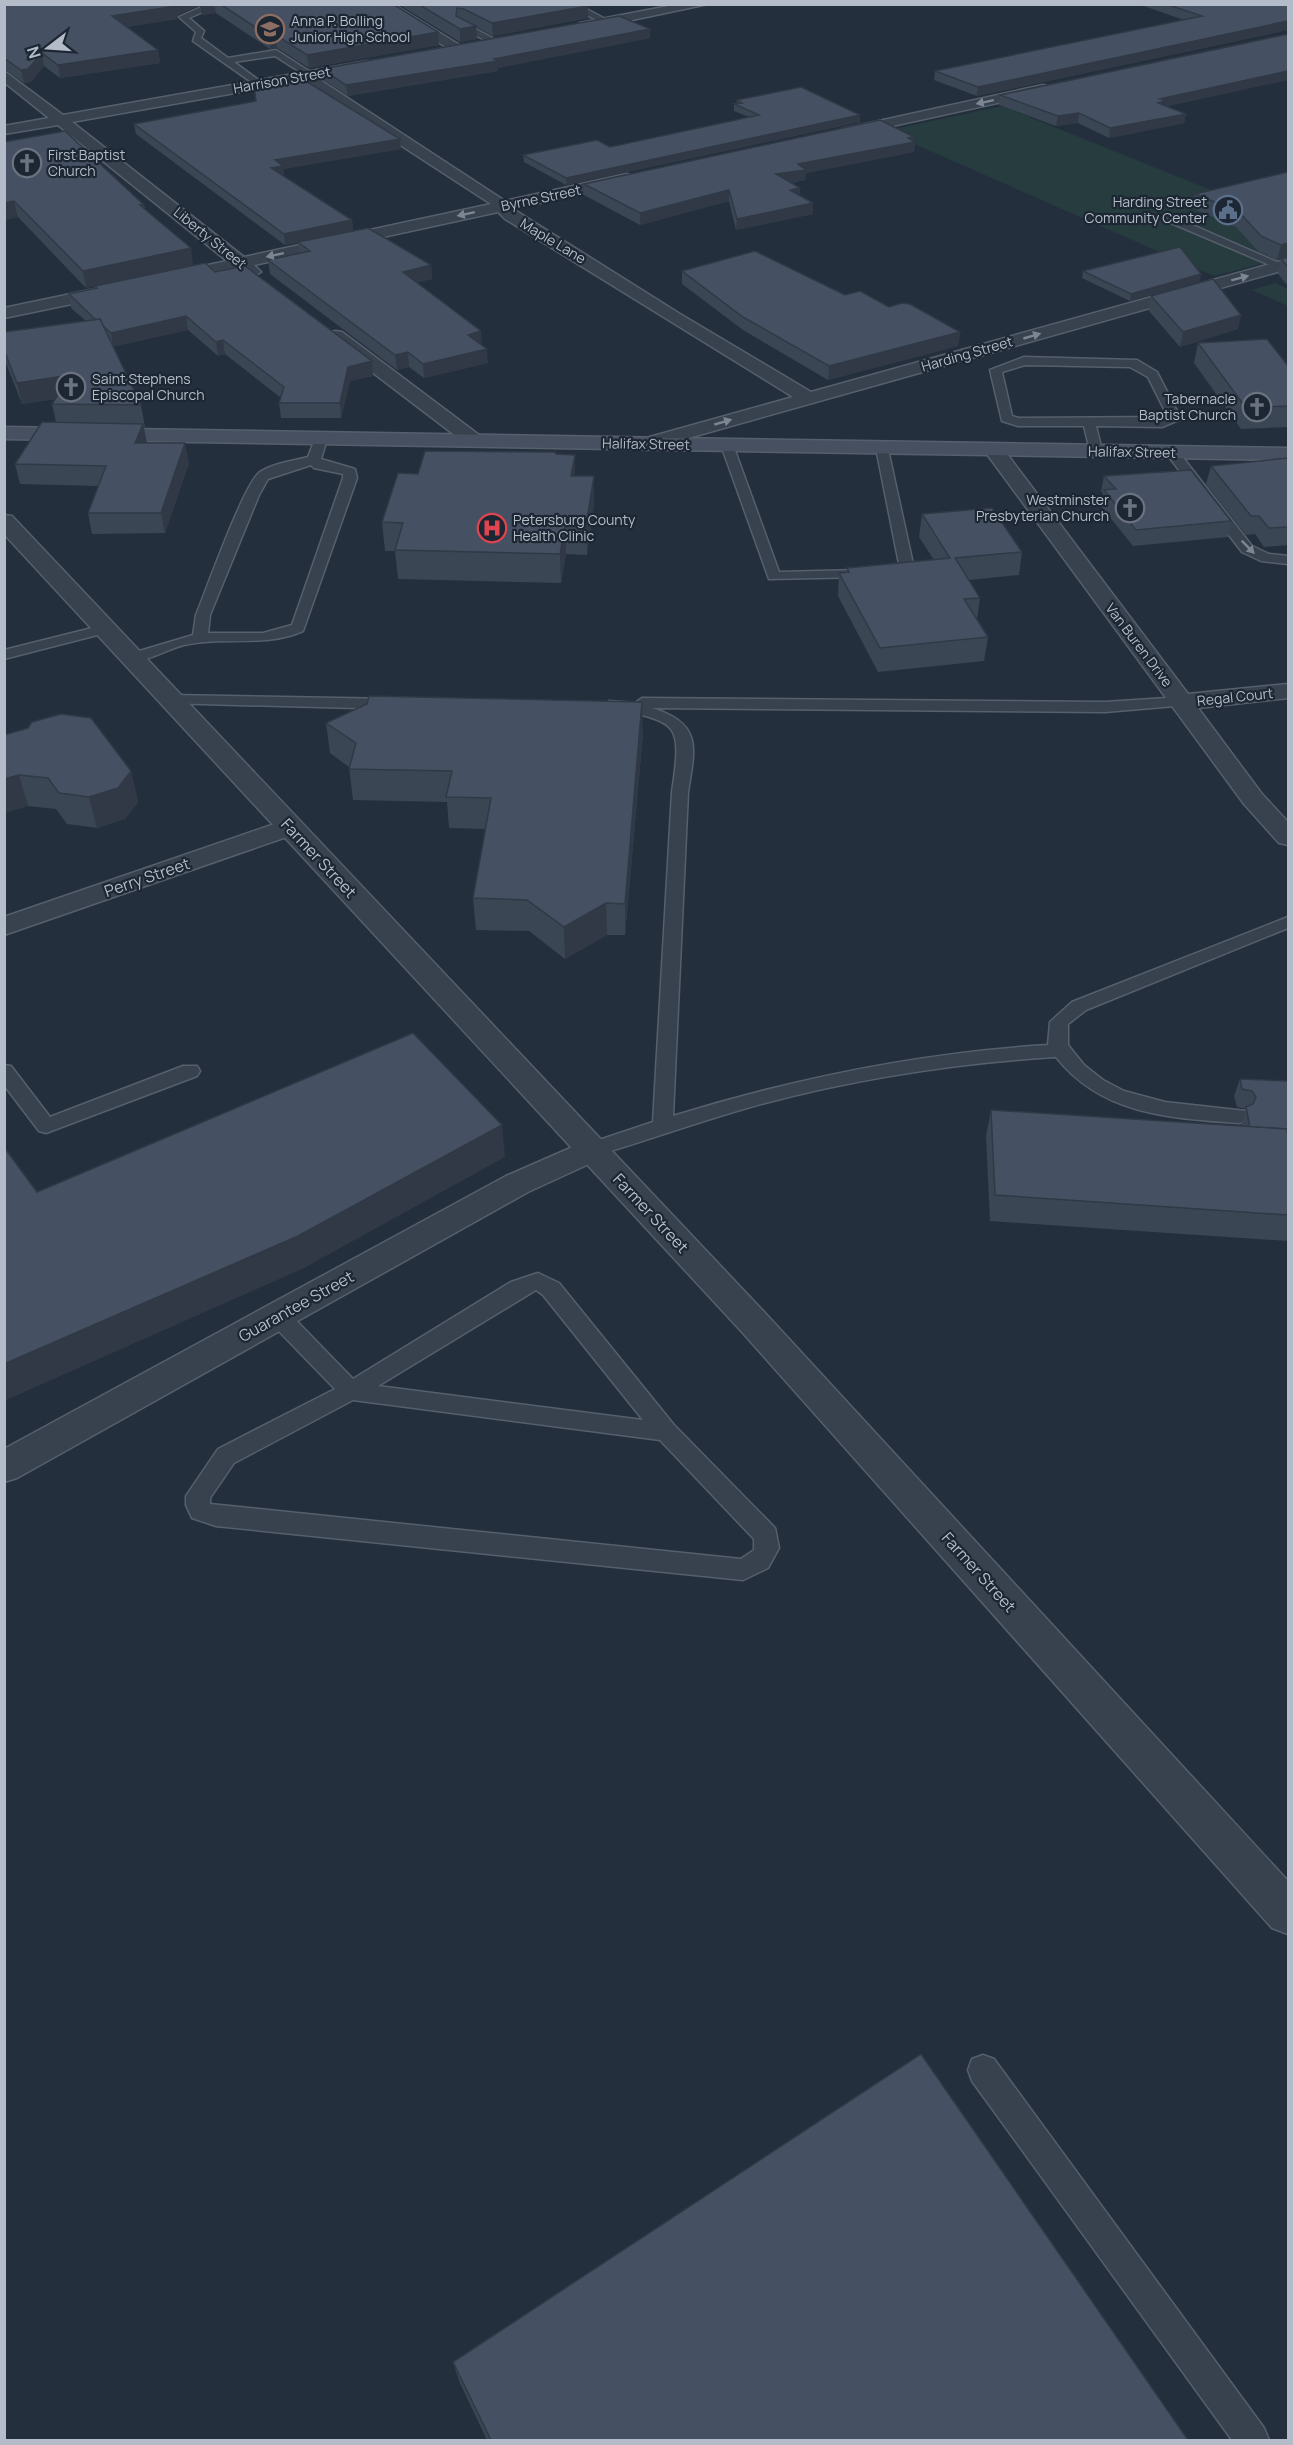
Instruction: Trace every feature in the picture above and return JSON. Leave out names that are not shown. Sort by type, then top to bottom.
[{"type":"main road","name":"Halifax Street","points":[[4,433],[1288,454]]},
{"type":"street","points":[[564,30],[702,4]]},
{"type":"street","points":[[387,5],[459,48]]},
{"type":"street","points":[[436,52],[502,41]]},
{"type":"street","name":"Harrison Street","points":[[4,130],[379,63]]},
{"type":"street","name":"Liberty Street","points":[[4,75],[64,120],[265,282]]},
{"type":"street","name":"Maple Lane","points":[[307,75],[501,206],[511,216],[674,318],[808,398]]},
{"type":"street","points":[[830,135],[1059,86]]},
{"type":"street","name":"Byrne Street","points":[[152,282],[645,175]]},
{"type":"street","name":"Harding Street","points":[[646,444],[1285,265]]},
{"type":"street","points":[[4,314],[130,286]]},
{"type":"street","points":[[320,324],[476,442]]},
{"type":"street","name":"Van Buren Drive","points":[[994,450],[1253,799],[1288,837]]},
{"type":"street","name":"Farmer Street","points":[[4,521],[754,1323],[1288,1913]]},
{"type":"street","name":"Regal Court","points":[[1182,702],[1288,691]]},
{"type":"street","name":"Perry Street","points":[[4,927],[289,827]]},
{"type":"street","name":"Guarantee Street","points":[[4,1467],[517,1184],[591,1150]]},
{"type":"lane","points":[[217,4],[183,17],[200,31],[196,39],[260,84]]},
{"type":"lane","points":[[570,4],[608,22]]},
{"type":"lane","points":[[461,25],[502,41]]},
{"type":"lane","points":[[226,61],[276,53],[307,75]]},
{"type":"lane","points":[[1168,218],[1285,265]]},
{"type":"lane","points":[[975,351],[1001,366]]},
{"type":"lane","points":[[1024,361],[1133,363],[1153,375],[1175,419],[1162,423],[1089,422],[1018,422],[1006,418],[996,370],[1001,366],[1024,361]]},
{"type":"lane","points":[[1089,422],[1096,451]]},
{"type":"lane","points":[[314,460],[321,439]]},
{"type":"lane","points":[[728,445],[774,576],[908,573],[882,448]]},
{"type":"lane","points":[[1172,453],[1247,549],[1266,558],[1288,560]]},
{"type":"lane","points":[[131,658],[172,644],[200,638],[268,638],[298,628],[350,472],[319,465],[314,460]]},
{"type":"lane","points":[[200,638],[203,615],[252,495],[263,476],[281,468],[314,460]]},
{"type":"lane","points":[[4,655],[104,629]]},
{"type":"lane","points":[[170,700],[414,704]]},
{"type":"lane","points":[[663,1124],[680,792],[687,743],[680,730],[658,714],[605,703],[1036,707],[1182,702]]},
{"type":"lane","points":[[1239,1116],[1158,1107],[1109,1093],[1085,1078],[1071,1065],[1061,1050],[1059,1022],[1079,1006],[1288,922]]},
{"type":"lane","points":[[591,1150],[663,1124],[781,1091],[897,1068],[995,1054],[1061,1050]]},
{"type":"lane","points":[[4,1071],[46,1126],[190,1071]]},
{"type":"lane","points":[[538,1281],[551,1289],[666,1432],[766,1535],[768,1547],[761,1561],[743,1570],[216,1515],[201,1511],[198,1496],[226,1456],[351,1391],[519,1288],[538,1281]]},
{"type":"lane","points":[[278,1316],[351,1391],[666,1432]]},
{"type":"lane","points":[[983,2070],[1252,2440]]},
{"type":"green space","points":[[1002,106],[1288,221],[1288,257],[1214,276],[885,131]]},
{"type":"green space","points":[[1275,283],[1288,289],[1288,306],[1252,290]]},
{"type":"building","points":[[4,4],[176,4],[176,6],[112,16],[158,50],[58,65],[42,53],[28,69],[21,70],[4,58]]},
{"type":"building","points":[[220,4],[393,4],[438,32],[307,55],[276,35],[269,36]]},
{"type":"building","points":[[418,4],[586,4],[588,6],[492,23],[464,9],[457,8],[456,16],[476,26],[460,29]]},
{"type":"building","points":[[1166,4],[1288,4],[1288,21],[978,87],[935,71],[1202,16]]},
{"type":"building","points":[[619,16],[650,29],[494,59],[498,61],[346,85],[321,69]]},
{"type":"building","points":[[1288,34],[1288,71],[1160,99],[1166,101],[1158,103],[1186,114],[1110,128],[1079,113],[1058,116],[1000,95]]},
{"type":"building","points":[[301,78],[400,139],[275,160],[283,166],[271,168],[352,220],[284,234],[134,124],[256,101],[254,85]]},
{"type":"building","points":[[801,87],[860,115],[566,178],[523,155],[597,140],[610,147],[759,115],[734,104],[742,103],[737,100]]},
{"type":"building","points":[[880,120],[914,137],[908,138],[915,142],[798,164],[806,170],[776,174],[800,188],[790,190],[813,203],[737,219],[729,190],[640,213],[584,184]]},
{"type":"building","points":[[65,131],[144,205],[140,205],[191,248],[83,271],[14,201],[4,203],[4,142]]},
{"type":"building","points":[[1288,172],[1288,243],[1281,245],[1261,236],[1239,212],[1195,194]]},
{"type":"building","points":[[368,228],[431,265],[403,272],[481,331],[468,335],[487,349],[423,364],[408,352],[395,355],[268,260],[310,251],[298,242]]},
{"type":"building","points":[[1180,247],[1201,274],[1131,294],[1083,271]]},
{"type":"building","points":[[755,251],[845,295],[860,291],[889,307],[902,303],[910,304],[960,332],[829,366],[743,317],[682,271]]},
{"type":"building","points":[[1288,257],[1288,267],[1281,259]]},
{"type":"building","points":[[205,263],[215,272],[245,266],[372,361],[348,367],[340,403],[279,403],[284,387],[223,340],[216,342],[186,316],[111,333],[103,326],[100,319],[96,320],[69,294],[97,288],[95,286]]},
{"type":"building","points":[[1213,279],[1241,315],[1183,332],[1151,296]]},
{"type":"building","points":[[100,319],[141,405],[52,404],[71,375],[17,383],[4,350],[4,332]]},
{"type":"building","points":[[1267,339],[1288,366],[1288,406],[1246,408],[1198,343]]},
{"type":"building","points":[[42,422],[143,424],[135,443],[185,443],[161,513],[88,513],[106,466],[15,464]]},
{"type":"building","name":"Petersburg County Health Clinic","points":[[425,451],[555,452],[556,454],[575,455],[571,476],[594,476],[586,526],[565,526],[560,554],[395,550],[403,523],[382,522],[398,473],[418,474]]},
{"type":"building","points":[[1288,458],[1288,527],[1269,528],[1259,516],[1251,516],[1211,466]]},
{"type":"building","points":[[1191,470],[1231,521],[1136,530],[1104,490],[1116,489],[1104,476]]},
{"type":"building","points":[[992,508],[1022,552],[955,558],[980,598],[964,599],[988,637],[880,648],[839,573],[849,572],[847,568],[950,558],[922,514]]},
{"type":"building","points":[[369,696],[642,702],[625,904],[606,903],[564,927],[527,900],[473,898],[491,798],[446,797],[452,771],[349,769],[356,743],[326,723],[367,704]]},
{"type":"building","points":[[61,714],[91,718],[131,771],[118,788],[89,797],[59,793],[48,778],[19,775],[4,779],[4,735],[28,728],[32,722]]},
{"type":"building","points":[[413,1033],[502,1125],[298,1236],[4,1364],[4,1147],[37,1192]]},
{"type":"building","points":[[1240,1079],[1288,1081],[1288,1136],[1287,1129],[1250,1127],[1246,1107],[1253,1104],[1256,1097],[1252,1091],[1242,1089]]},
{"type":"building","points":[[991,1110],[1287,1129],[1288,1215],[995,1195]]},
{"type":"building","points":[[921,2054],[1188,2440],[491,2440],[453,2362]]},
{"type":"place","name":"Anna P. Bolling Junior High School","points":[[270,29]]},
{"type":"place","name":"First Baptist Church","points":[[27,163]]},
{"type":"place","name":"Harding Street Community Center","points":[[1228,210]]},
{"type":"place","name":"Saint Stephens Episcopal Church","points":[[71,387]]},
{"type":"place","name":"Tabernacle Baptist Church","points":[[1257,407]]},
{"type":"place","name":"Westminster Presbyterian Church","points":[[1130,508]]},
{"type":"place","name":"Petersburg County Health Clinic","points":[[492,528]]}]
